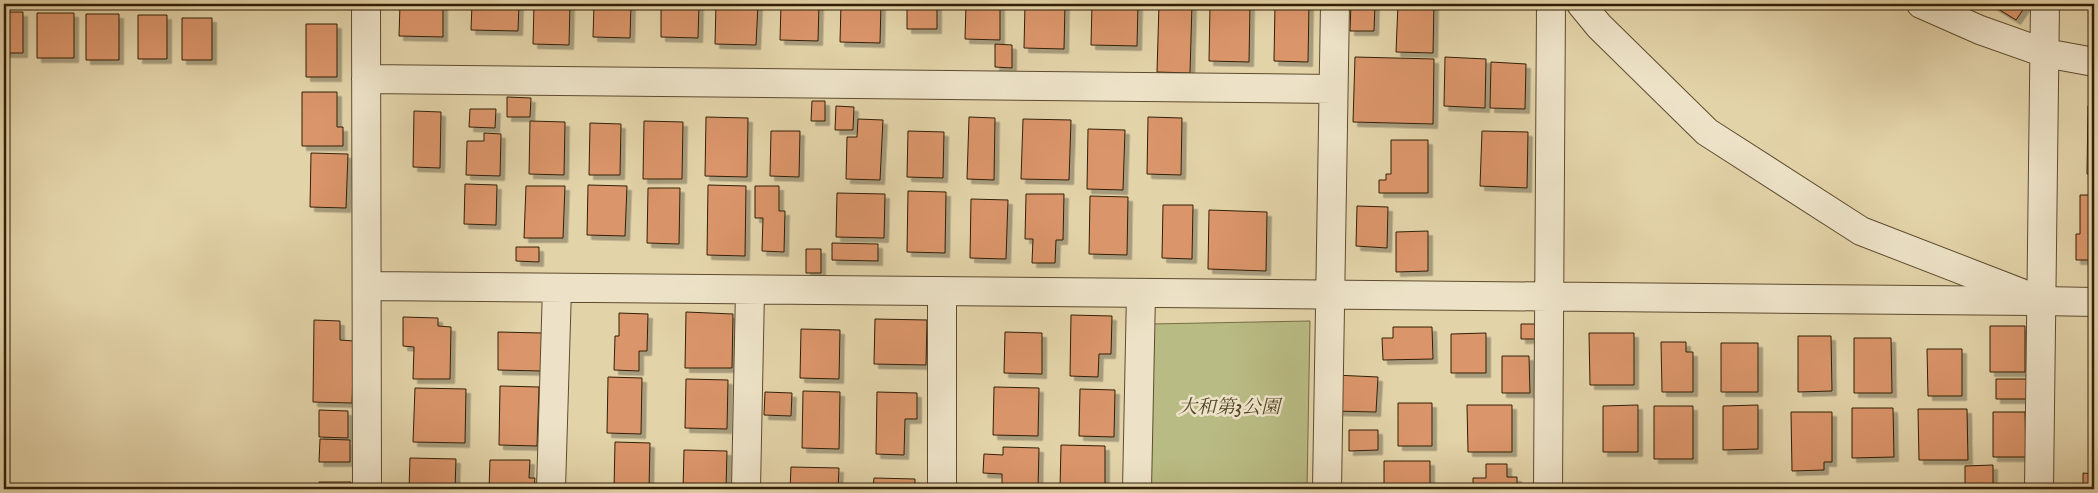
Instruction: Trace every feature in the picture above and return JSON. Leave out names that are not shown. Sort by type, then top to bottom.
[{"type":"street","points":[[366,4],[368,489]]},
{"type":"street","points":[[1327,489],[1335,4]]},
{"type":"street","points":[[1548,489],[1551,4]]},
{"type":"street","points":[[1581,4],[1599,26],[1707,132],[1861,231],[2042,301]]},
{"type":"street","points":[[1922,4],[1980,30],[2045,53],[2094,62]]},
{"type":"street","points":[[2040,489],[2045,4]]},
{"type":"street","points":[[366,79],[1333,89]]},
{"type":"street","points":[[367,286],[2094,302]]},
{"type":"street","points":[[551,489],[557,288]]},
{"type":"street","points":[[746,489],[750,290]]},
{"type":"street","points":[[942,291],[942,489]]},
{"type":"street","points":[[1137,489],[1141,293]]},
{"type":"green space","name":"大和第3公園","points":[[1310,321],[1307,489],[1148,489],[1151,324]]},
{"type":"building","points":[[400,4],[443,4],[443,37],[399,36]]},
{"type":"building","points":[[472,4],[519,4],[518,31],[471,30]]},
{"type":"building","points":[[534,4],[570,4],[569,45],[533,44]]},
{"type":"building","points":[[594,4],[631,4],[630,38],[593,37]]},
{"type":"building","points":[[661,4],[699,4],[698,38],[661,37]]},
{"type":"building","points":[[716,4],[758,4],[756,45],[715,44]]},
{"type":"building","points":[[781,4],[819,4],[818,41],[780,40]]},
{"type":"building","points":[[841,4],[881,4],[880,43],[840,42]]},
{"type":"building","points":[[907,4],[937,4],[937,29],[907,29]]},
{"type":"building","points":[[966,4],[1000,4],[1000,40],[965,39]]},
{"type":"building","points":[[1025,4],[1065,4],[1064,49],[1024,48]]},
{"type":"building","points":[[1092,4],[1138,4],[1137,46],[1091,45]]},
{"type":"building","points":[[1159,4],[1192,4],[1190,73],[1157,72]]},
{"type":"building","points":[[1210,4],[1250,4],[1249,62],[1209,61]]},
{"type":"building","points":[[1275,4],[1309,4],[1308,62],[1274,61]]},
{"type":"building","points":[[1351,4],[1375,4],[1374,31],[1350,31]]},
{"type":"building","points":[[1398,4],[1434,4],[1433,53],[1396,52]]},
{"type":"building","points":[[1990,4],[2027,4],[2016,20]]},
{"type":"building","points":[[4,12],[23,12],[23,53],[4,53]]},
{"type":"building","points":[[37,13],[74,13],[74,58],[37,58]]},
{"type":"building","points":[[86,14],[119,14],[119,60],[86,60]]},
{"type":"building","points":[[138,15],[167,15],[167,59],[138,59]]},
{"type":"building","points":[[182,18],[212,18],[212,60],[182,60]]},
{"type":"building","points":[[306,24],[337,24],[337,77],[306,77]]},
{"type":"building","points":[[995,44],[1012,45],[1012,68],[995,67]]},
{"type":"building","points":[[1355,57],[1434,59],[1433,124],[1353,122]]},
{"type":"building","points":[[1445,57],[1486,59],[1485,108],[1444,106]]},
{"type":"building","points":[[1491,62],[1526,64],[1525,109],[1490,108]]},
{"type":"building","points":[[302,92],[337,92],[337,127],[343,127],[343,146],[302,146]]},
{"type":"building","points":[[507,97],[531,98],[530,117],[507,117]]},
{"type":"building","points":[[812,101],[825,101],[825,121],[811,121]]},
{"type":"building","points":[[836,106],[854,107],[853,130],[835,130]]},
{"type":"building","points":[[2088,106],[2094,106],[2094,174],[2087,174]]},
{"type":"building","points":[[470,109],[496,109],[495,128],[469,127]]},
{"type":"building","points":[[414,111],[441,112],[440,168],[413,167]]},
{"type":"building","points":[[706,117],[748,118],[747,177],[705,176]]},
{"type":"building","points":[[969,117],[995,118],[994,180],[967,179]]},
{"type":"building","points":[[1148,117],[1182,118],[1181,175],[1147,174]]},
{"type":"building","points":[[858,119],[883,120],[880,180],[846,179],[847,137],[857,137]]},
{"type":"building","points":[[1023,119],[1071,120],[1069,180],[1021,179]]},
{"type":"building","points":[[530,121],[565,122],[564,175],[529,174]]},
{"type":"building","points":[[644,121],[683,122],[682,179],[643,179]]},
{"type":"building","points":[[590,123],[621,124],[620,175],[589,175]]},
{"type":"building","points":[[1088,129],[1125,130],[1123,190],[1087,189]]},
{"type":"building","points":[[771,131],[800,131],[799,177],[770,176]]},
{"type":"building","points":[[908,131],[944,132],[943,178],[907,177]]},
{"type":"building","points":[[1482,131],[1528,132],[1527,188],[1480,186]]},
{"type":"building","points":[[484,133],[501,134],[500,176],[466,175],[467,141],[484,141]]},
{"type":"building","points":[[1391,140],[1428,140],[1428,193],[1379,193],[1379,180],[1386,180],[1386,174],[1391,174]]},
{"type":"building","points":[[311,153],[348,154],[346,208],[310,207]]},
{"type":"building","points":[[465,184],[497,185],[496,225],[464,224]]},
{"type":"building","points":[[588,185],[627,186],[625,236],[587,235]]},
{"type":"building","points":[[708,185],[746,186],[745,256],[707,255]]},
{"type":"building","points":[[526,186],[565,186],[563,238],[524,238]]},
{"type":"building","points":[[755,186],[779,186],[779,211],[785,211],[784,252],[762,251],[763,218],[755,218]]},
{"type":"building","points":[[648,188],[680,188],[679,244],[647,243]]},
{"type":"building","points":[[908,191],[946,192],[945,253],[907,252]]},
{"type":"building","points":[[837,193],[885,194],[884,238],[836,237]]},
{"type":"building","points":[[1026,194],[1064,194],[1063,240],[1056,240],[1055,263],[1032,263],[1033,239],[1025,239]]},
{"type":"building","points":[[2080,195],[2094,195],[2094,260],[2076,260],[2076,234],[2080,234]]},
{"type":"building","points":[[1090,196],[1128,197],[1127,255],[1089,254]]},
{"type":"building","points":[[971,199],[1008,200],[1006,259],[970,258]]},
{"type":"building","points":[[1163,205],[1193,205],[1192,259],[1162,258]]},
{"type":"building","points":[[1357,206],[1388,207],[1387,248],[1356,246]]},
{"type":"building","points":[[1209,210],[1267,212],[1266,271],[1208,269]]},
{"type":"building","points":[[1428,231],[1428,271],[1396,272],[1396,232]]},
{"type":"building","points":[[832,243],[878,244],[878,261],[832,260]]},
{"type":"building","points":[[516,247],[539,247],[539,262],[516,261]]},
{"type":"building","points":[[806,249],[821,249],[821,273],[806,273]]},
{"type":"building","points":[[686,312],[733,314],[732,368],[685,368]]},
{"type":"building","points":[[619,313],[648,314],[647,351],[639,351],[639,371],[614,370],[615,336],[619,336]]},
{"type":"building","points":[[1071,315],[1112,316],[1111,354],[1099,354],[1098,377],[1070,376]]},
{"type":"building","points":[[403,317],[438,318],[438,326],[451,327],[450,379],[413,379],[414,347],[403,346]]},
{"type":"building","points":[[875,319],[927,320],[926,365],[874,364]]},
{"type":"building","points":[[314,320],[340,321],[340,340],[354,341],[352,403],[313,402]]},
{"type":"building","points":[[1521,324],[1535,324],[1535,339],[1521,339]]},
{"type":"building","points":[[1990,326],[2025,326],[2025,372],[1990,372]]},
{"type":"building","points":[[1393,327],[1432,327],[1433,359],[1383,360],[1382,338],[1393,338]]},
{"type":"building","points":[[801,329],[840,330],[839,379],[800,378]]},
{"type":"building","points":[[498,332],[542,333],[541,371],[498,370]]},
{"type":"building","points":[[1005,332],[1042,333],[1042,374],[1004,373]]},
{"type":"building","points":[[1486,333],[1486,373],[1451,373],[1451,334]]},
{"type":"building","points":[[1589,333],[1634,333],[1634,385],[1590,385]]},
{"type":"building","points":[[1798,336],[1831,336],[1832,391],[1798,392]]},
{"type":"building","points":[[1854,338],[1891,338],[1892,393],[1854,393]]},
{"type":"building","points":[[2093,341],[2094,395],[2092,395]]},
{"type":"building","points":[[1661,342],[1686,342],[1686,352],[1693,352],[1693,392],[1662,392]]},
{"type":"building","points":[[1721,343],[1758,343],[1758,392],[1721,392]]},
{"type":"building","points":[[1927,349],[1962,349],[1962,396],[1928,396]]},
{"type":"building","points":[[1502,356],[1529,356],[1530,393],[1502,393]]},
{"type":"building","points":[[1334,375],[1378,377],[1376,412],[1333,411]]},
{"type":"building","points":[[608,377],[642,378],[641,434],[607,433]]},
{"type":"building","points":[[686,379],[728,380],[727,429],[685,428]]},
{"type":"building","points":[[1996,379],[2028,379],[2028,399],[1996,399]]},
{"type":"building","points":[[500,386],[539,387],[537,446],[499,445]]},
{"type":"building","points":[[994,387],[1039,388],[1038,436],[993,435]]},
{"type":"building","points":[[415,388],[466,389],[465,443],[413,442]]},
{"type":"building","points":[[1080,389],[1115,390],[1114,437],[1079,436]]},
{"type":"building","points":[[803,391],[840,392],[839,449],[802,448]]},
{"type":"building","points":[[765,392],[792,393],[791,416],[764,415]]},
{"type":"building","points":[[877,392],[917,393],[917,419],[905,419],[904,455],[876,454]]},
{"type":"building","points":[[1398,403],[1432,403],[1432,446],[1398,446]]},
{"type":"building","points":[[1467,405],[1512,405],[1512,452],[1468,452]]},
{"type":"building","points":[[1638,405],[1638,452],[1603,452],[1603,406]]},
{"type":"building","points":[[1758,405],[1758,449],[1723,450],[1723,406]]},
{"type":"building","points":[[1654,406],[1693,406],[1693,459],[1654,459]]},
{"type":"building","points":[[1852,408],[1893,408],[1894,457],[1852,458]]},
{"type":"building","points":[[1918,409],[1967,409],[1968,460],[1919,460]]},
{"type":"building","points":[[319,410],[348,411],[348,438],[319,437]]},
{"type":"building","points":[[1791,412],[1832,412],[1832,462],[1824,462],[1824,470],[1792,471]]},
{"type":"building","points":[[1993,412],[2025,412],[2026,457],[1993,457]]},
{"type":"building","points":[[1349,430],[1378,430],[1378,450],[1349,451]]},
{"type":"building","points":[[320,439],[350,440],[350,462],[319,462]]},
{"type":"building","points":[[615,442],[650,443],[649,489],[614,489]]},
{"type":"building","points":[[1061,445],[1105,446],[1105,489],[1060,489]]},
{"type":"building","points":[[1003,447],[1039,448],[1038,487],[1002,486],[1002,474],[983,473],[984,454],[1003,455]]},
{"type":"building","points":[[684,450],[727,451],[726,489],[683,489]]},
{"type":"building","points":[[410,458],[456,459],[455,489],[409,489]]},
{"type":"building","points":[[490,460],[530,460],[529,478],[535,478],[534,489],[489,489]]},
{"type":"building","points":[[1384,461],[1430,461],[1430,489],[1384,489]]},
{"type":"building","points":[[1486,464],[1507,464],[1507,477],[1517,477],[1517,489],[1473,489],[1473,478],[1486,478]]},
{"type":"building","points":[[1993,465],[1993,486],[1965,486],[1965,466]]},
{"type":"building","points":[[791,467],[839,468],[838,489],[790,489]]},
{"type":"building","points":[[2083,473],[2094,474],[2094,486],[2083,486]]},
{"type":"building","points":[[874,478],[915,479],[915,489],[873,489]]},
{"type":"building","points":[[319,482],[351,482],[351,489],[319,489]]}]
